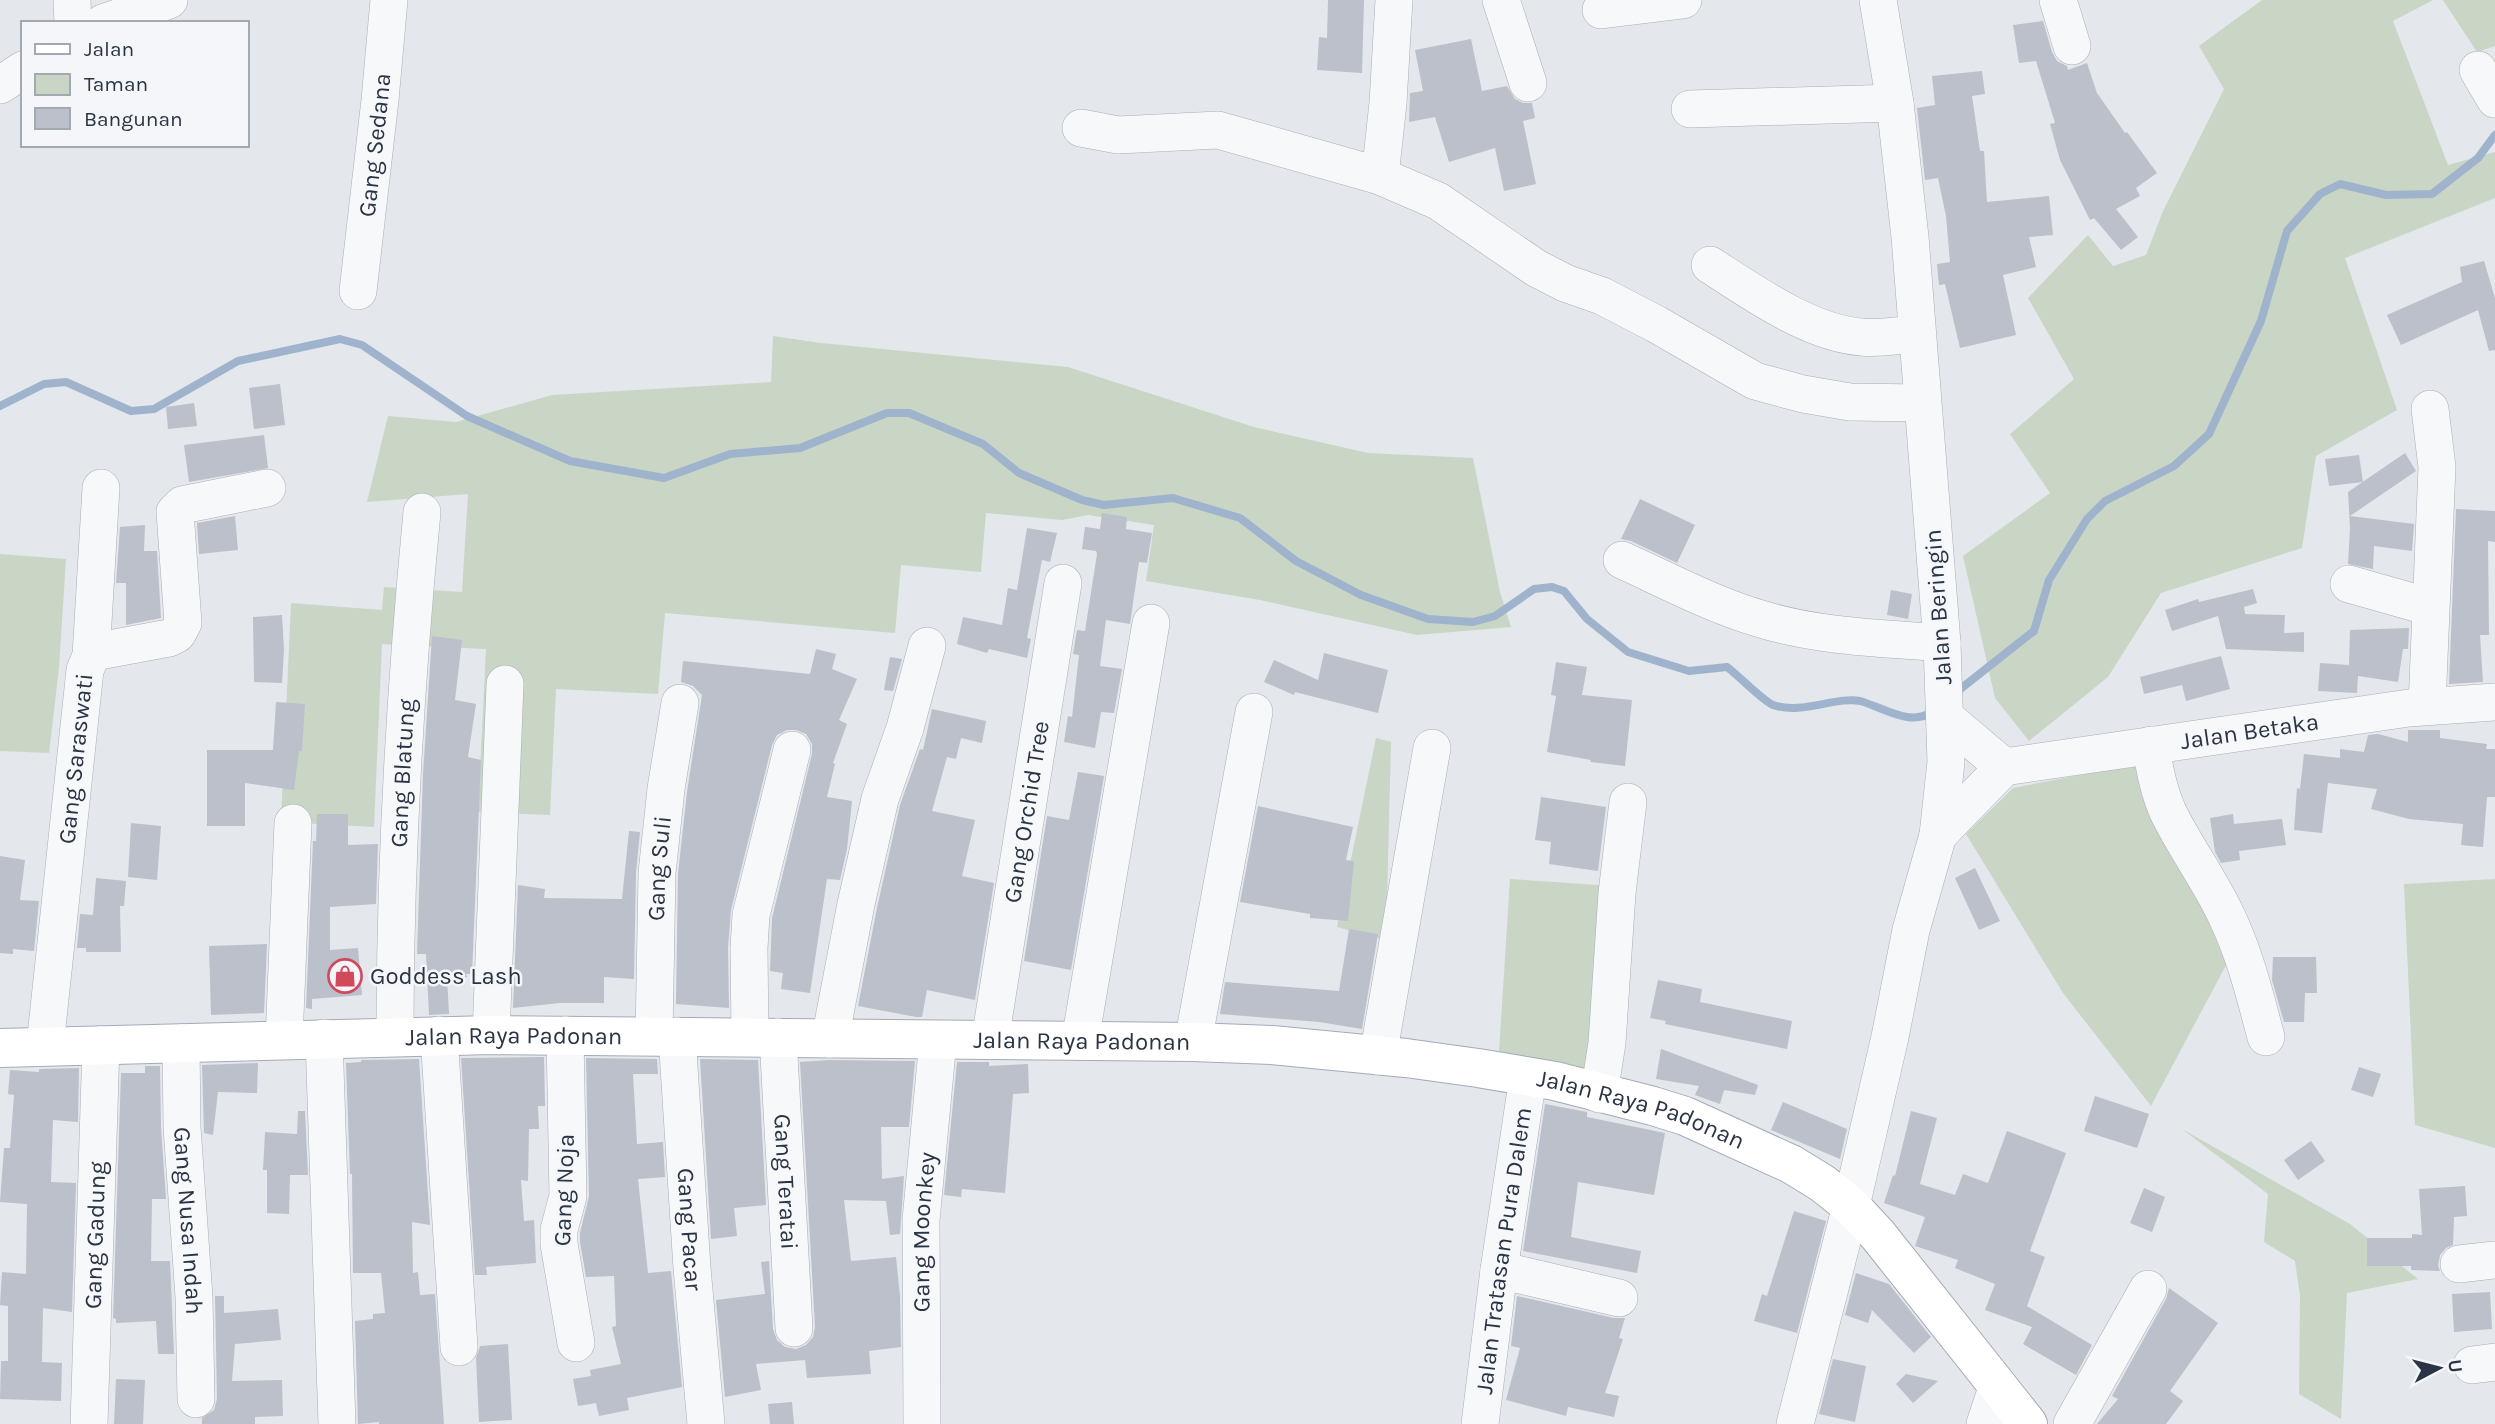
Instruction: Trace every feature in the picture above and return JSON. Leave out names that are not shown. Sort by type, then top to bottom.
[{"type":"main road","name":"Jalan Raya Padonan","points":[[0,1048],[395,1035],[1193,1042],[1272,1045],[1378,1056],[1478,1068],[1555,1082],[1675,1113],[1720,1130],[1791,1164],[1822,1183],[1851,1206],[1878,1235],[2028,1424]]},
{"type":"street","points":[[72,0],[73,21]]},
{"type":"street","points":[[109,21],[169,0]]},
{"type":"street","name":"Gang Sedana","points":[[358,291],[380,100],[388,0]]},
{"type":"street","points":[[1380,176],[1388,103],[1394,0]]},
{"type":"street","points":[[1501,0],[1528,83]]},
{"type":"street","points":[[1601,10],[1683,0]]},
{"type":"street","name":"Jalan Beringin","points":[[1795,1424],[1851,1206],[1890,1037],[1911,930],[1938,835],[1946,762],[1942,643],[1910,237],[1895,103],[1878,0]]},
{"type":"street","points":[[2058,0],[2072,46]]},
{"type":"street","points":[[0,85],[21,71]]},
{"type":"street","points":[[1690,110],[1895,103]]},
{"type":"street","points":[[1081,128],[1118,135],[1217,130],[1380,176],[1438,201],[1536,268],[1565,283],[1602,296],[1755,381],[1804,394],[1850,402],[1922,402]]},
{"type":"street","points":[[1710,265],[1816,327],[1861,338],[1917,334]]},
{"type":"street","points":[[2427,705],[2437,467],[2430,409]]},
{"type":"street","points":[[91,656],[101,488]]},
{"type":"street","name":"Gang Saraswati","points":[[45,1046],[85,670],[91,656],[99,651],[169,638],[181,628],[183,623],[175,512],[178,509],[183,505],[267,488]]},
{"type":"street","name":"Gang Blatung","points":[[395,1035],[399,794],[422,512]]},
{"type":"street","points":[[1622,560],[1700,596],[1761,620],[1816,632],[1942,643]]},
{"type":"street","name":"Gang Orchid Tree","points":[[990,1040],[1063,583]]},
{"type":"street","points":[[2349,584],[2430,607]]},
{"type":"street","points":[[1080,1041],[1151,623]]},
{"type":"street","points":[[830,1039],[880,799],[905,728],[927,646]]},
{"type":"street","points":[[491,1035],[505,684]]},
{"type":"street","name":"Gang Suli","points":[[666,1036],[657,873],[666,789],[680,702]]},
{"type":"street","name":"Jalan Betaka","points":[[2004,767],[2427,705],[2495,702]]},
{"type":"street","points":[[1193,1042],[1254,712]]},
{"type":"street","points":[[1938,835],[2004,767],[1946,718]]},
{"type":"street","points":[[2151,744],[2158,785],[2168,812],[2228,918],[2247,967],[2266,1037]]},
{"type":"street","points":[[1378,1056],[1432,748]]},
{"type":"street","name":"Gang Teratai","points":[[792,750],[751,915],[794,1328]]},
{"type":"street","points":[[1599,1094],[1607,1044],[1628,802]]},
{"type":"street","points":[[285,1040],[293,823]]},
{"type":"street","points":[[439,1035],[458,1347]]},
{"type":"street","name":"Gang Noja","points":[[565,1035],[568,1196],[559,1230],[559,1244],[576,1343]]},
{"type":"street","name":"Gang Pacar","points":[[666,1036],[706,1424]]},
{"type":"street","points":[[324,1038],[337,1424]]},
{"type":"street","name":"Gang Moonkey","points":[[922,1424],[921,1220],[938,1040]]},
{"type":"street","name":"Gang Nusa Indah","points":[[181,1043],[182,1127],[194,1297],[196,1399]]},
{"type":"street","name":"Gang Gadung","points":[[89,1424],[101,1045]]},
{"type":"street","points":[[0,1048],[0,1058]]},
{"type":"street","name":"Jalan Tratasan Pura Dalem","points":[[1480,1424],[1499,1270],[1528,1077]]},
{"type":"street","points":[[2459,1264],[2495,1260]]},
{"type":"street","points":[[1499,1270],[1619,1298]]},
{"type":"street","points":[[2072,1424],[2148,1289]]},
{"type":"street","points":[[1985,1424],[1998,1385]]},
{"type":"green space","points":[[2262,0],[2433,0],[2393,21],[2448,165],[2495,152],[2495,198],[2345,258],[2397,410],[2316,456],[2302,548],[2161,593],[2108,677],[2029,741],[1995,698],[1963,556],[2050,493],[2010,434],[2074,379],[2028,298],[2088,235],[2113,266],[2146,255],[2163,211],[2224,89],[2199,46]]},
{"type":"green space","points":[[2443,0],[2495,0],[2495,46],[2477,52]]},
{"type":"green space","points":[[773,336],[1068,367],[1254,427],[1368,453],[1473,458],[1500,592],[1511,627],[1417,635],[1260,600],[1146,581],[1154,525],[1088,515],[1062,520],[986,513],[981,572],[901,565],[895,633],[665,613],[658,694],[556,689],[550,815],[478,812],[486,649],[382,644],[374,827],[281,822],[291,603],[382,610],[384,587],[462,592],[468,494],[367,502],[388,416],[456,422],[552,395],[771,382]]},
{"type":"green space","points":[[0,554],[66,559],[59,668],[49,753],[0,751]]},
{"type":"green space","points":[[1376,738],[1391,742],[1386,940],[1337,927]]},
{"type":"green space","points":[[2142,763],[2232,954],[2151,1106],[2063,993],[1966,834],[2013,788]]},
{"type":"green space","points":[[1510,879],[1613,886],[1597,1091],[1497,1084]]},
{"type":"green space","points":[[2495,879],[2495,1148],[2415,1125],[2404,884]]},
{"type":"green space","points":[[2182,1129],[2350,1224],[2418,1279],[2347,1293],[2341,1419],[2299,1394],[2300,1296],[2295,1261],[2264,1242],[2268,1194]]},
{"type":"building","points":[[1328,0],[1364,0],[1362,73],[1317,70],[1319,37],[1327,38]]},
{"type":"building","points":[[2043,21],[2057,61],[2067,66],[2068,70],[2087,63],[2097,93],[2157,173],[2136,188],[2140,196],[2116,209],[2138,237],[2121,250],[2094,218],[2090,220],[2060,160],[2050,124],[2055,123],[2036,61],[2019,63],[2013,25]]},
{"type":"building","points":[[1471,39],[1482,91],[1507,86],[1515,99],[1532,103],[1535,118],[1523,121],[1536,184],[1504,191],[1495,148],[1449,162],[1435,117],[1409,122],[1410,93],[1423,91],[1415,50]]},
{"type":"building","points":[[1982,71],[1985,94],[1972,96],[1980,151],[1984,151],[1987,202],[2049,196],[2053,235],[2029,237],[2036,267],[2003,275],[2016,335],[1960,348],[1945,284],[1939,285],[1937,264],[1950,262],[1946,216],[1938,178],[1925,180],[1917,108],[1935,105],[1932,76]]},
{"type":"building","points":[[2484,261],[2495,298],[2495,350],[2489,351],[2478,310],[2401,345],[2387,315],[2462,282],[2460,267]]},
{"type":"building","points":[[280,384],[285,425],[254,429],[249,388]]},
{"type":"building","points":[[194,403],[197,426],[168,429],[166,407]]},
{"type":"building","points":[[264,435],[268,468],[189,482],[184,445]]},
{"type":"building","points":[[2405,453],[2416,471],[2350,516],[2414,524],[2412,551],[2374,546],[2373,569],[2348,564],[2348,492]]},
{"type":"building","points":[[2359,455],[2363,482],[2329,486],[2325,459]]},
{"type":"building","points":[[1640,499],[1695,525],[1677,563],[1631,541],[1621,539]]},
{"type":"building","points":[[2456,509],[2495,511],[2495,542],[2488,541],[2489,635],[2480,635],[2483,682],[2449,684]]},
{"type":"building","points":[[1102,513],[1127,517],[1126,529],[1152,533],[1147,563],[1139,562],[1130,624],[1106,620],[1100,666],[1122,669],[1114,713],[1101,712],[1095,748],[1064,742],[1068,716],[1072,717],[1079,655],[1073,654],[1077,630],[1085,631],[1097,554],[1096,551],[1082,549],[1085,527],[1100,529]]},
{"type":"building","points":[[235,516],[238,550],[199,554],[197,523]]},
{"type":"building","points":[[145,525],[144,551],[157,551],[161,618],[126,625],[126,583],[116,583],[120,527]]},
{"type":"building","points":[[1027,528],[1057,533],[1050,562],[1042,560],[1027,638],[1031,639],[1027,658],[989,649],[987,653],[957,644],[963,617],[1002,625],[1008,588],[1017,590]]},
{"type":"building","points":[[2253,589],[2257,603],[2244,607],[2245,614],[2285,615],[2284,633],[2304,632],[2304,652],[2226,649],[2218,616],[2172,631],[2165,610],[2198,599],[2199,602]]},
{"type":"building","points":[[1891,590],[1912,594],[1908,619],[1887,615]]},
{"type":"building","points":[[282,615],[282,683],[254,682],[253,617]]},
{"type":"building","points":[[2409,628],[2408,649],[2403,649],[2398,682],[2358,676],[2357,693],[2318,691],[2320,663],[2349,665],[2350,630]]},
{"type":"building","points":[[432,636],[462,640],[455,700],[476,704],[468,757],[481,760],[472,974],[466,974],[467,977],[447,977],[449,1014],[429,1015],[426,954],[417,954],[423,774]]},
{"type":"building","points":[[816,649],[836,654],[832,669],[857,679],[839,720],[847,724],[833,763],[835,764],[827,797],[852,801],[847,849],[840,880],[827,879],[810,993],[781,989],[783,973],[770,971],[772,918],[812,754],[812,744],[806,734],[787,730],[777,735],[772,745],[731,910],[728,948],[729,1008],[676,1004],[678,874],[702,695],[693,686],[681,682],[683,661],[810,674]]},
{"type":"building","points":[[1324,653],[1388,670],[1378,713],[1295,692],[1294,695],[1264,682],[1274,660],[1318,680]]},
{"type":"building","points":[[2221,656],[2230,689],[2186,701],[2182,685],[2144,694],[2140,677]]},
{"type":"building","points":[[890,657],[902,659],[893,691],[884,690]]},
{"type":"building","points":[[1556,662],[1587,667],[1582,695],[1632,700],[1625,766],[1590,762],[1591,760],[1547,752],[1556,696],[1551,695]]},
{"type":"building","points":[[276,702],[305,704],[302,751],[299,751],[294,790],[245,783],[245,826],[207,826],[207,750],[273,750]]},
{"type":"building","points":[[932,709],[986,721],[982,743],[961,738],[956,759],[947,757],[932,811],[975,820],[962,876],[994,883],[975,1000],[927,990],[922,1017],[916,1017],[858,1006],[900,805],[920,749],[923,750]]},
{"type":"building","points":[[2408,730],[2440,730],[2440,738],[2487,744],[2486,749],[2495,749],[2495,797],[2487,797],[2483,847],[2461,845],[2463,824],[2409,819],[2371,809],[2377,789],[2328,783],[2322,833],[2294,830],[2297,788],[2300,789],[2304,754],[2340,758],[2340,749],[2364,752],[2368,735],[2378,734],[2408,742]]},
{"type":"building","points":[[1078,772],[1104,776],[1071,970],[1024,961],[1047,816],[1069,820]]},
{"type":"building","points":[[1541,797],[1606,807],[1598,871],[1549,864],[1551,842],[1535,840]]},
{"type":"building","points":[[1258,806],[1353,827],[1346,860],[1354,861],[1348,921],[1310,918],[1310,914],[1240,902]]},
{"type":"building","points":[[317,814],[348,814],[348,845],[378,844],[376,904],[330,907],[330,950],[358,948],[362,995],[312,999],[312,1009],[306,1008],[313,841],[316,841]]},
{"type":"building","points":[[2233,814],[2234,824],[2282,819],[2286,845],[2239,851],[2240,860],[2221,863],[2215,852],[2210,818]]},
{"type":"building","points":[[131,823],[161,826],[157,880],[128,877]]},
{"type":"building","points":[[629,831],[640,832],[636,872],[634,979],[604,977],[604,1003],[560,1003],[513,1008],[518,885],[545,889],[544,898],[622,899]]},
{"type":"building","points":[[0,856],[25,860],[20,900],[39,901],[34,951],[13,949],[13,954],[0,953]]},
{"type":"building","points":[[1975,868],[2000,921],[1979,930],[1955,878]]},
{"type":"building","points":[[96,878],[126,881],[124,906],[120,906],[121,952],[86,952],[86,948],[77,948],[80,914],[93,915]]},
{"type":"building","points":[[1349,929],[1378,934],[1362,1029],[1319,1022],[1220,1014],[1225,982],[1339,991]]},
{"type":"building","points":[[267,944],[264,1013],[211,1015],[209,946]]},
{"type":"building","points":[[2273,957],[2316,957],[2317,993],[2305,993],[2304,1022],[2284,1022],[2272,980]]},
{"type":"building","points":[[1658,980],[1702,989],[1700,1002],[1792,1021],[1787,1049],[1665,1024],[1666,1021],[1650,1018]]},
{"type":"building","points":[[1661,1049],[1758,1085],[1755,1095],[1724,1090],[1720,1104],[1695,1095],[1699,1086],[1656,1079]]},
{"type":"building","points":[[544,1057],[545,1106],[538,1106],[539,1129],[529,1129],[528,1181],[521,1180],[524,1221],[534,1220],[536,1263],[486,1267],[487,1275],[475,1275],[461,1058]]},
{"type":"building","points":[[586,1058],[657,1059],[658,1074],[633,1074],[637,1144],[663,1142],[665,1177],[638,1179],[648,1273],[671,1271],[682,1387],[627,1398],[629,1410],[599,1416],[596,1403],[578,1406],[573,1379],[591,1376],[590,1370],[621,1364],[612,1327],[616,1326],[614,1276],[586,1277],[580,1242],[589,1196]]},
{"type":"building","points":[[419,1059],[430,1225],[412,1222],[413,1273],[418,1272],[420,1295],[435,1294],[444,1424],[358,1424],[355,1321],[373,1319],[373,1314],[385,1313],[381,1273],[353,1273],[352,1174],[346,1063],[361,1060]]},
{"type":"building","points":[[700,1059],[758,1060],[766,1205],[734,1208],[737,1236],[711,1239]]},
{"type":"building","points":[[915,1061],[909,1127],[881,1127],[882,1179],[904,1176],[900,1234],[890,1235],[886,1201],[844,1200],[851,1261],[896,1257],[901,1347],[869,1351],[871,1374],[807,1378],[805,1360],[756,1364],[761,1390],[725,1397],[716,1300],[765,1294],[761,1262],[769,1261],[773,1329],[777,1340],[785,1347],[796,1349],[806,1345],[813,1337],[815,1327],[800,1062]]},
{"type":"building","points":[[957,1062],[989,1062],[989,1066],[1028,1064],[1029,1093],[1013,1094],[1005,1193],[962,1189],[961,1197],[944,1195]]},
{"type":"building","points":[[258,1063],[257,1093],[218,1092],[213,1135],[204,1133],[202,1065]]},
{"type":"building","points":[[145,1066],[160,1066],[166,1199],[152,1199],[151,1261],[170,1261],[174,1354],[158,1354],[156,1321],[116,1323],[113,1318],[121,1073],[145,1073]]},
{"type":"building","points":[[2359,1067],[2381,1074],[2373,1097],[2351,1090]]},
{"type":"building","points":[[79,1068],[78,1122],[53,1120],[51,1182],[76,1183],[72,1312],[43,1308],[42,1362],[62,1363],[61,1401],[0,1399],[1,1361],[8,1361],[8,1306],[0,1305],[2,1272],[26,1274],[27,1204],[0,1202],[4,1148],[10,1148],[14,1095],[8,1094],[10,1070],[39,1072],[39,1069]]},
{"type":"building","points":[[2095,1096],[2149,1114],[2137,1148],[2084,1131]]},
{"type":"building","points":[[1783,1102],[1847,1129],[1840,1159],[1771,1130]]},
{"type":"building","points":[[1545,1104],[1587,1112],[1587,1117],[1665,1133],[1654,1195],[1578,1182],[1571,1237],[1641,1251],[1637,1273],[1523,1251]]},
{"type":"building","points":[[298,1111],[305,1111],[308,1175],[290,1175],[289,1214],[267,1213],[267,1170],[263,1170],[265,1132],[297,1134]]},
{"type":"building","points":[[1911,1111],[1937,1118],[1920,1184],[1955,1195],[1963,1174],[1988,1183],[2007,1131],[2066,1153],[2030,1251],[2045,1257],[2027,1306],[2092,1345],[2076,1375],[2023,1344],[2032,1327],[1985,1310],[1995,1284],[1955,1268],[1958,1260],[1915,1246],[1925,1217],[1884,1203],[1893,1175],[1895,1176]]},
{"type":"building","points":[[2311,1141],[2325,1161],[2298,1180],[2284,1160]]},
{"type":"building","points":[[2465,1186],[2467,1216],[2454,1217],[2453,1245],[2440,1255],[2440,1271],[2411,1270],[2411,1266],[2367,1266],[2367,1238],[2412,1238],[2412,1234],[2422,1235],[2419,1189]]},
{"type":"building","points":[[2144,1188],[2165,1197],[2152,1232],[2130,1223]]},
{"type":"building","points":[[1794,1211],[1826,1221],[1797,1333],[1754,1321],[1762,1294],[1767,1296]]},
{"type":"building","points":[[1856,1273],[1889,1284],[1931,1337],[1914,1353],[1872,1310],[1868,1323],[1845,1315]]},
{"type":"building","points":[[2169,1288],[2218,1323],[2170,1391],[2183,1401],[2166,1424],[2097,1424],[2118,1399],[2112,1396],[2166,1299]]},
{"type":"building","points":[[2490,1292],[2492,1329],[2454,1332],[2452,1294]]},
{"type":"building","points":[[215,1296],[224,1296],[224,1313],[278,1309],[281,1340],[235,1344],[232,1381],[282,1380],[283,1416],[255,1417],[255,1424],[202,1424],[202,1418],[214,1410],[217,1399]]},
{"type":"building","points":[[1517,1296],[1614,1318],[1625,1318],[1619,1338],[1623,1339],[1605,1393],[1619,1396],[1614,1417],[1568,1407],[1566,1416],[1506,1400],[1520,1348],[1511,1346]]},
{"type":"building","points":[[508,1344],[512,1420],[479,1422],[476,1358],[480,1346]]},
{"type":"building","points":[[1833,1359],[1866,1366],[1855,1422],[1819,1414]]},
{"type":"building","points":[[1906,1374],[1938,1381],[1913,1403],[1896,1384]]},
{"type":"building","points":[[116,1379],[145,1380],[143,1424],[114,1424]]},
{"type":"building","points":[[792,1402],[794,1424],[770,1424],[768,1404]]},
{"type":"waterway","points":[[1954,694],[2034,631],[2049,580],[2087,519],[2105,501],[2174,466],[2209,434],[2261,321],[2287,231],[2320,194],[2340,184],[2386,195],[2432,194],[2478,158],[2495,135]]},
{"type":"waterway","points":[[0,406],[44,384],[66,382],[131,411],[154,409],[238,361],[340,339],[362,345],[467,416],[570,461],[664,478],[730,454],[800,448],[887,413],[909,413],[983,444],[1019,473],[1082,500],[1104,505],[1173,498],[1240,518],[1296,561],[1361,595],[1428,619],[1473,622],[1495,616],[1534,589],[1552,587],[1564,591],[1587,619],[1628,652],[1689,671],[1727,667],[1773,705],[1795,708],[1851,700],[1906,717],[1924,716],[1933,711]]},
{"type":"place","name":"Goddess Lash","points":[[345,976]]}]
